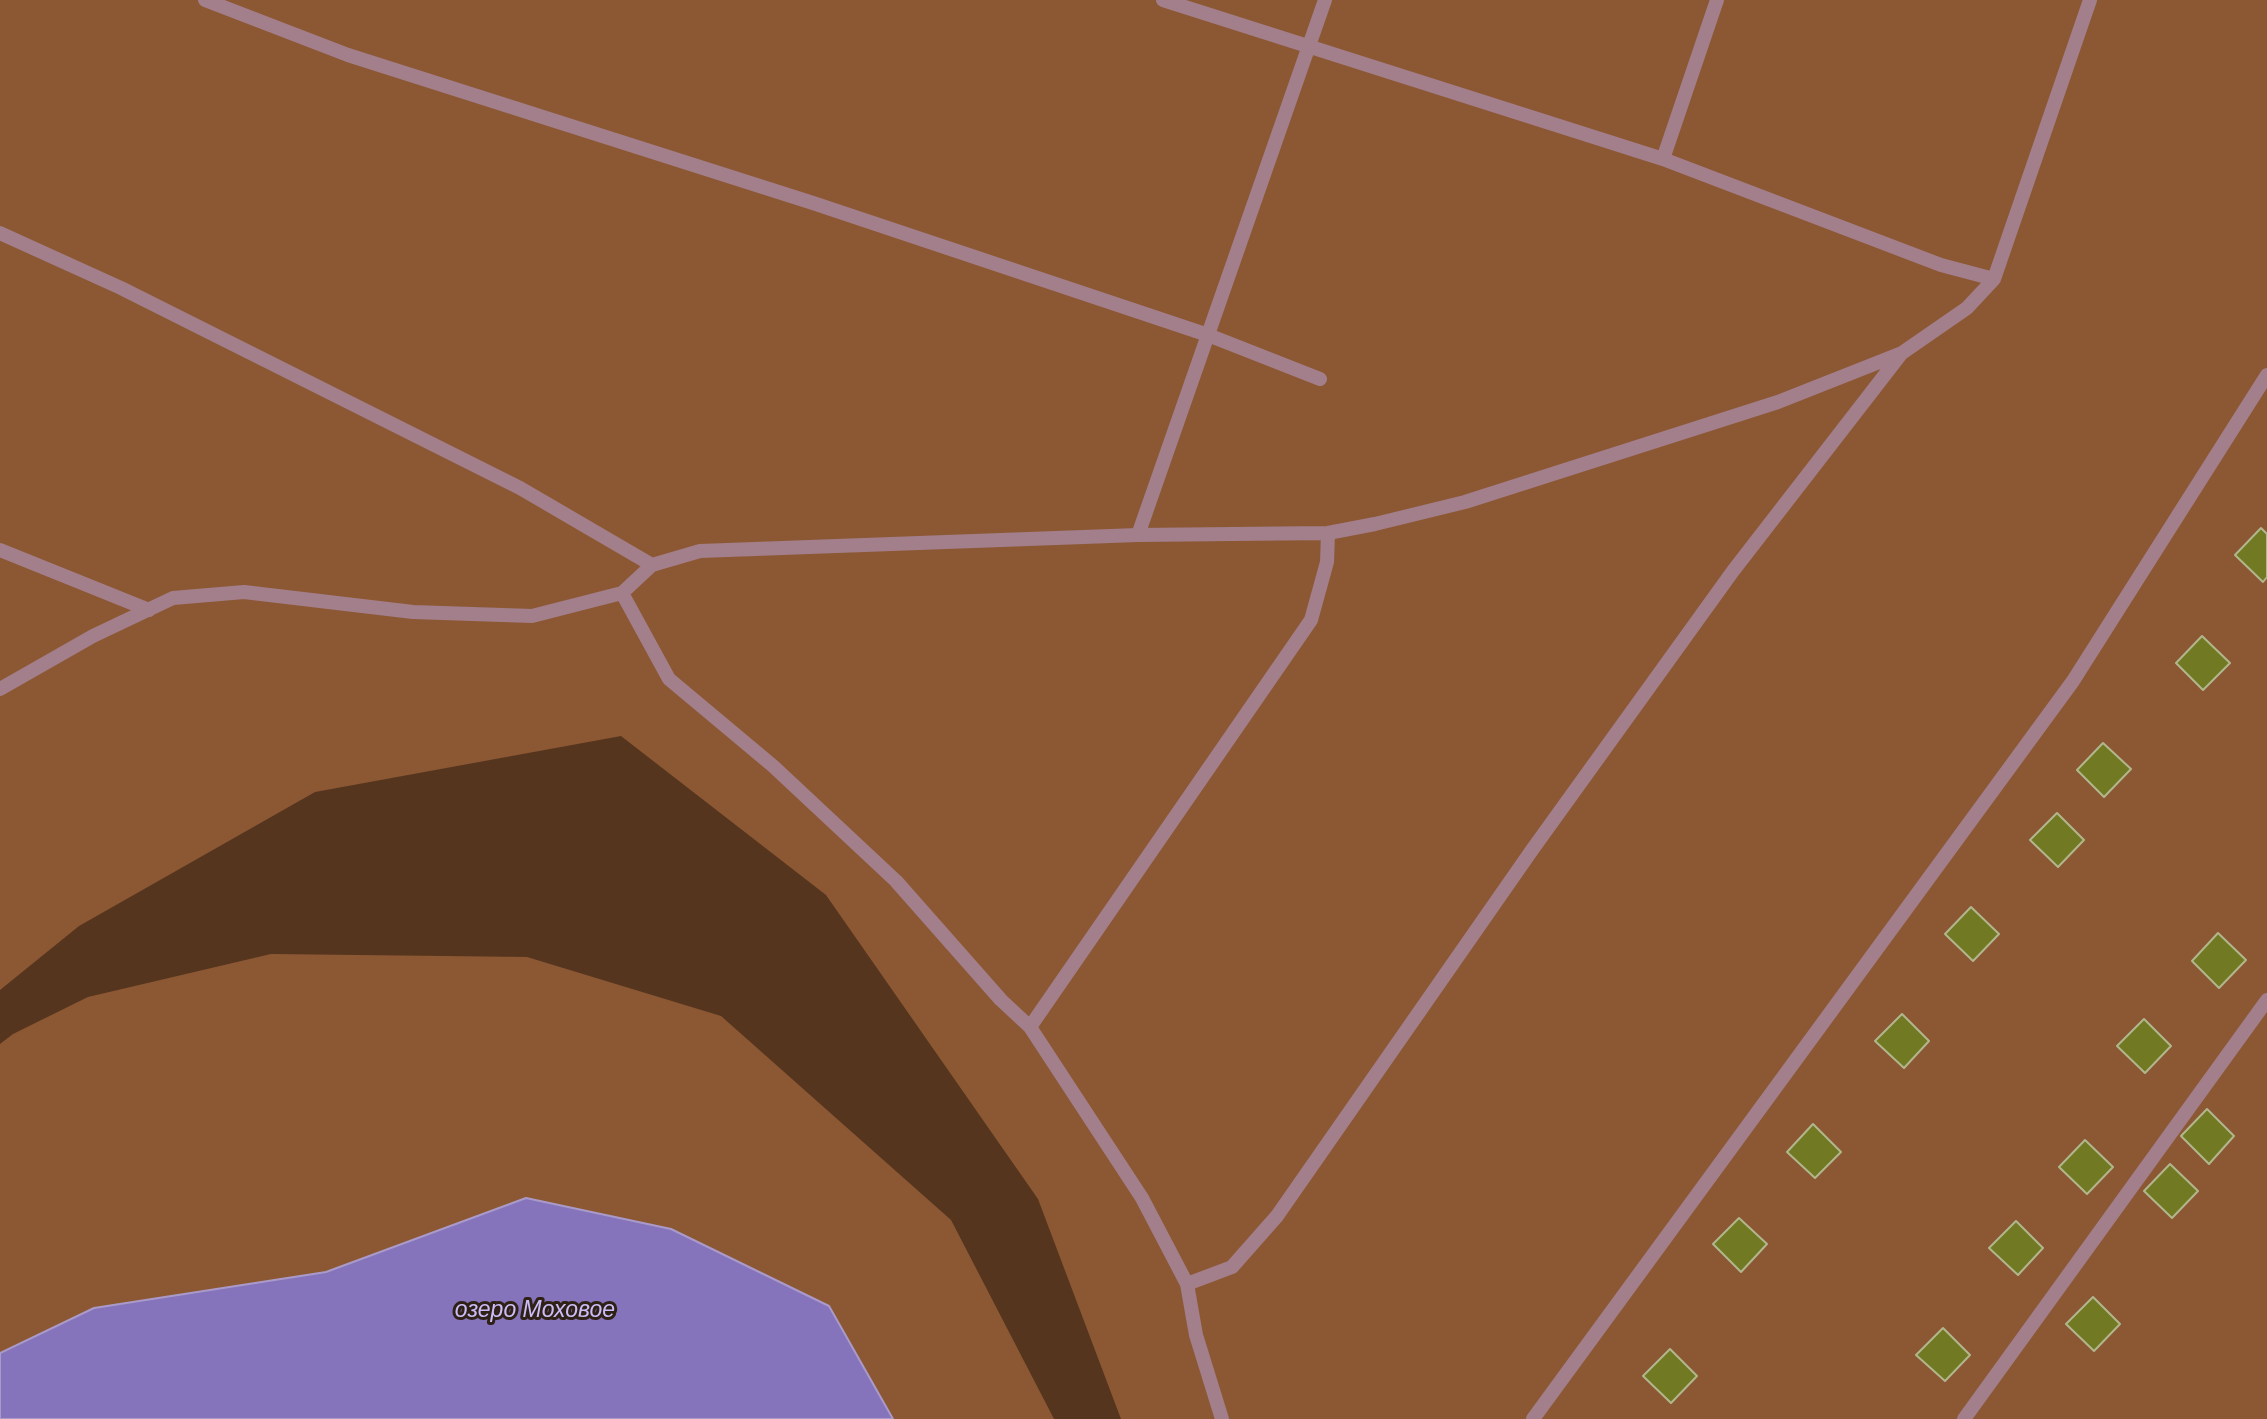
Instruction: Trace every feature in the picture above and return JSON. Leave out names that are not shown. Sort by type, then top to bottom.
[{"type":"lane","points":[[205,0],[348,55],[813,203],[1208,335],[1320,379]]},
{"type":"lane","points":[[1163,0],[1662,159],[1941,265],[1994,279]]},
{"type":"lane","points":[[1138,535],[1325,0]]},
{"type":"lane","points":[[1662,159],[1717,0]]},
{"type":"lane","points":[[0,690],[93,636],[173,598],[244,592],[413,612],[532,616],[622,593],[652,565],[700,551],[1138,535],[1328,533],[1479,498],[1778,402],[1902,353],[1967,308],[1994,279],[2090,0]]},
{"type":"lane","points":[[0,233],[121,288],[520,488],[652,565]]},
{"type":"lane","points":[[1187,1284],[1232,1266],[1277,1216],[1524,862],[1733,571],[1902,353]]},
{"type":"lane","points":[[1533,1419],[2073,681],[2267,375]]},
{"type":"lane","points":[[1030,1027],[1311,620],[1326,562],[1328,533]]},
{"type":"lane","points":[[0,550],[149,610]]},
{"type":"lane","points":[[622,593],[669,679],[773,766],[896,881],[1001,1000],[1030,1027],[1142,1198],[1187,1284],[1196,1335],[1222,1419]]},
{"type":"lane","points":[[1964,1419],[2267,1000]]},
{"type":"shaded area","points":[[0,0],[2267,0],[2267,1419],[1121,1419],[1038,1199],[826,895],[621,736],[315,792],[79,926],[0,990]]},
{"type":"shaded area","points":[[271,954],[527,957],[721,1016],[951,1220],[1054,1419],[893,1419],[828,1306],[526,1198],[326,1272],[94,1308],[0,1353],[0,1044],[13,1034],[88,997]]},
{"type":"water","name":"озеро Моховое","points":[[526,1198],[671,1229],[829,1306],[893,1419],[0,1419],[0,1353],[94,1308],[326,1272]]},
{"type":"building","points":[[2261,528],[2267,534],[2267,577],[2263,582],[2235,555]]},
{"type":"building","points":[[2202,636],[2230,663],[2203,690],[2176,663]]},
{"type":"building","points":[[2103,743],[2131,769],[2104,797],[2077,770]]},
{"type":"building","points":[[2057,813],[2084,840],[2058,867],[2030,840]]},
{"type":"building","points":[[1971,907],[1999,934],[1973,961],[1945,934]]},
{"type":"building","points":[[2218,933],[2246,960],[2219,988],[2192,961]]},
{"type":"building","points":[[1902,1014],[1929,1041],[1904,1068],[1875,1041]]},
{"type":"building","points":[[2144,1019],[2171,1046],[2145,1073],[2117,1046]]},
{"type":"building","points":[[2207,1109],[2234,1136],[2209,1164],[2181,1136]]},
{"type":"building","points":[[1813,1124],[1841,1152],[1815,1178],[1787,1152]]},
{"type":"building","points":[[2085,1140],[2113,1167],[2087,1194],[2059,1167]]},
{"type":"building","points":[[2170,1164],[2198,1191],[2172,1218],[2144,1191]]},
{"type":"building","points":[[1739,1218],[1767,1244],[1741,1272],[1713,1244]]},
{"type":"building","points":[[2016,1221],[2043,1248],[2018,1275],[1989,1248]]},
{"type":"building","points":[[2093,1297],[2120,1324],[2094,1351],[2066,1324]]},
{"type":"building","points":[[1943,1328],[1970,1355],[1945,1381],[1916,1355]]},
{"type":"building","points":[[1670,1349],[1697,1376],[1671,1403],[1643,1376]]}]
